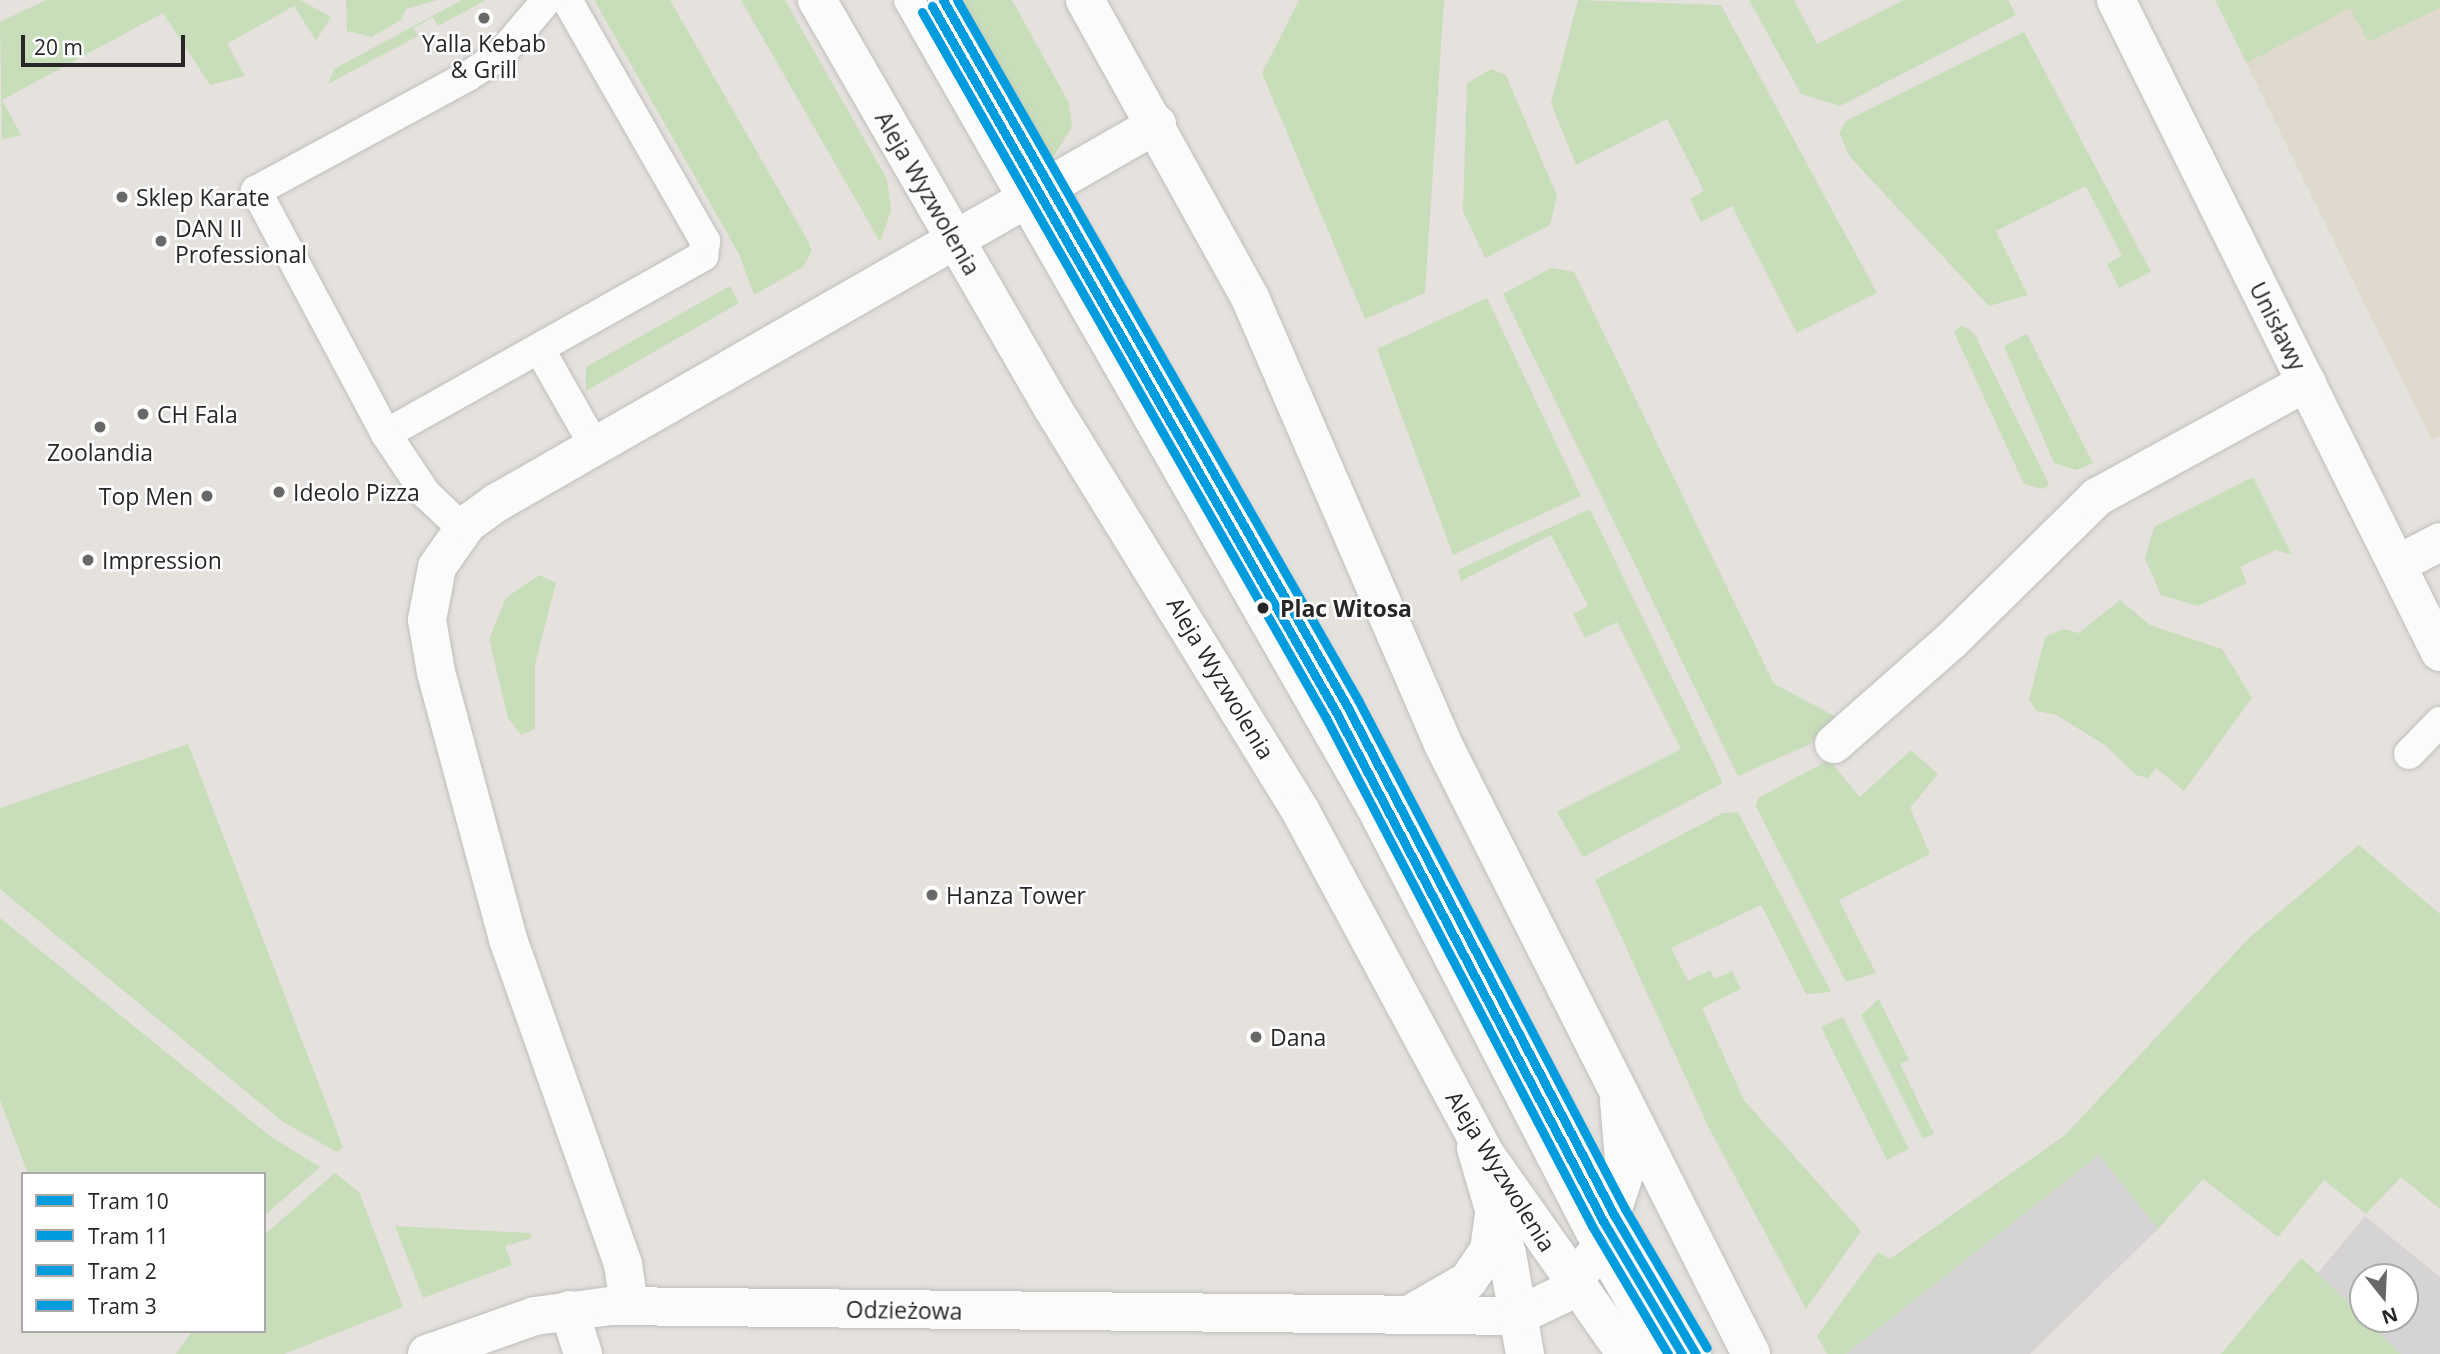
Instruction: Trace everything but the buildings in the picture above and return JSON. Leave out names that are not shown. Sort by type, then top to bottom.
[{"type":"street","name":"Aleja Wyzwolenia","points":[[817,0],[956,240],[1301,812],[1468,1126],[1573,1284],[1626,1354]]},
{"type":"street","points":[[1085,0],[1157,124],[1263,325],[1431,719],[1751,1354]]},
{"type":"street","name":"Unisławy","points":[[2116,0],[2440,652]]},
{"type":"street","points":[[629,1306],[623,1264],[508,939],[428,641],[431,585],[463,529],[595,447],[1157,124]]},
{"type":"street","points":[[1834,744],[1952,640],[2090,503],[2307,382]]},
{"type":"street","points":[[2398,564],[2440,542]]},
{"type":"street","points":[[1573,1284],[1607,1232],[1626,1134],[1602,1059]]},
{"type":"street","points":[[1468,1126],[1493,1201],[1525,1354]]},
{"type":"street","name":"Odzieżowa","points":[[1389,1317],[1428,1308],[1468,1280],[1489,1250],[1493,1201]]},
{"type":"street","name":"Odzieżowa","points":[[427,1354],[569,1310],[629,1306],[1389,1317],[1517,1316],[1549,1304],[1573,1284]]},
{"type":"street","points":[[569,1310],[583,1354]]},
{"type":"lane","points":[[463,529],[426,494],[386,435],[256,191],[468,76],[500,55],[547,0]]},
{"type":"lane","points":[[386,435],[692,267],[703,256],[705,241],[568,0]]},
{"type":"lane","points":[[909,0],[1037,193]]},
{"type":"lane","points":[[943,0],[1037,193],[1372,809],[1607,1232],[1661,1354]]},
{"type":"lane","points":[[540,350],[595,447]]},
{"type":"lane","points":[[2409,754],[2440,722]]},
{"type":"lane","points":[[1607,1232],[1696,1354]]},
{"type":"shaded area","points":[[2215,0],[2440,0],[2440,436],[2432,440]]},
{"type":"shaded area","points":[[2099,1155],[2158,1229],[2030,1354],[1846,1354]]},
{"type":"shaded area","points":[[2365,1216],[2440,1277],[2440,1354],[2401,1354],[2379,1333],[2419,1333],[2419,1263],[2349,1263],[2349,1303],[2318,1273]]},
{"type":"green space","points":[[46,0],[300,0],[331,17],[316,41],[294,6],[227,44],[245,76],[210,85],[163,13],[2,100],[21,135],[2,140],[0,22]]},
{"type":"green space","points":[[346,0],[437,0],[406,9],[401,20],[372,37],[347,31]]},
{"type":"green space","points":[[462,0],[486,0],[438,26],[433,17],[414,28],[418,36],[328,84],[334,69]]},
{"type":"green space","points":[[594,0],[670,0],[808,241],[812,251],[803,267],[754,295],[739,254]]},
{"type":"green space","points":[[741,0],[785,0],[887,179],[891,210],[880,242]]},
{"type":"green space","points":[[957,0],[1012,0],[1069,103],[1072,127],[1051,160]]},
{"type":"green space","points":[[1299,0],[1444,0],[1425,293],[1365,319],[1262,73]]},
{"type":"green space","points":[[1578,0],[1721,5],[1877,293],[1797,333],[1732,206],[1701,222],[1690,199],[1704,191],[1667,119],[1576,165],[1551,103]]},
{"type":"green space","points":[[1749,0],[1794,0],[1817,44],[1904,0],[2008,0],[2016,15],[1840,106],[1801,94]]},
{"type":"green space","points":[[2215,0],[2440,0],[2440,8],[2368,42],[2350,8],[2247,63]]},
{"type":"green space","points":[[2024,32],[2151,272],[2119,288],[2107,264],[2122,256],[2086,186],[1996,231],[2028,295],[1989,306],[1850,157],[1839,133],[1846,121]]},
{"type":"green space","points":[[1491,69],[1506,75],[1557,196],[1550,225],[1485,258],[1463,211],[1467,83]]},
{"type":"green space","points":[[1551,268],[1574,272],[1774,684],[1844,721],[1828,736],[1738,776],[1503,294]]},
{"type":"green space","points":[[730,286],[739,303],[586,391],[586,367]]},
{"type":"green space","points":[[1487,298],[1581,496],[1453,555],[1377,349]]},
{"type":"green space","points":[[1962,325],[1974,333],[2049,484],[2043,489],[2024,484],[1954,332]]},
{"type":"green space","points":[[2027,334],[2093,463],[2077,470],[2054,463],[2004,346]]},
{"type":"green space","points":[[2253,477],[2292,555],[2276,550],[2240,567],[2247,583],[2198,606],[2161,595],[2145,559],[2154,527]]},
{"type":"green space","points":[[1590,509],[1723,783],[1583,857],[1557,812],[1681,749],[1617,622],[1585,638],[1573,614],[1588,606],[1551,535],[1461,581],[1458,570]]},
{"type":"green space","points":[[539,575],[556,583],[535,664],[535,729],[521,735],[508,718],[489,639],[506,598]]},
{"type":"green space","points":[[2120,600],[2150,625],[2222,649],[2252,698],[2184,791],[2156,768],[2148,778],[2136,775],[2105,745],[2056,715],[2037,711],[2029,700],[2045,637],[2063,629],[2079,633]]},
{"type":"green space","points":[[188,744],[343,1147],[337,1152],[283,1122],[0,889],[0,808]]},
{"type":"green space","points":[[1911,750],[1938,774],[1910,808],[1930,854],[1839,900],[1876,973],[1846,982],[1756,807],[1758,798],[1829,760],[1860,797]]},
{"type":"green space","points":[[1738,812],[1831,992],[1806,994],[1761,905],[1671,948],[1688,981],[1710,970],[1715,979],[1732,971],[1741,989],[1702,1008],[1744,1100],[1861,1231],[1806,1309],[1709,1128],[1595,880],[1723,813]]},
{"type":"green space","points":[[2359,845],[2440,914],[2440,1209],[2401,1177],[2366,1214],[2324,1180],[2278,1237],[2203,1179],[2158,1229],[2099,1155],[1846,1354],[1827,1354],[1817,1336],[1878,1252],[1890,1259],[2065,1135],[2249,938]]},
{"type":"green space","points":[[0,918],[270,1136],[320,1167],[266,1214],[266,1172],[27,1172],[0,1100]]},
{"type":"green space","points":[[1879,999],[1909,1060],[1900,1064],[1934,1134],[1923,1139],[1861,1015]]},
{"type":"green space","points":[[1843,1017],[1909,1149],[1887,1160],[1821,1027]]},
{"type":"green space","points":[[335,1173],[359,1192],[403,1307],[284,1354],[176,1354],[191,1333],[266,1333],[266,1233]]},
{"type":"green space","points":[[395,1226],[530,1233],[532,1238],[505,1246],[512,1265],[423,1298]]},
{"type":"green space","points":[[2301,1258],[2349,1303],[2349,1333],[2379,1333],[2401,1354],[2221,1354]]},
{"type":"tram line","name":"10","points":[[943,0],[1347,706],[1614,1215],[1696,1354]]},
{"type":"tram line","name":"2","points":[[957,0],[1358,700],[1625,1209],[1707,1348]]},
{"type":"tram line","name":"11","points":[[932,6],[1336,712],[1603,1221],[1682,1354]]},
{"type":"tram line","name":"3","points":[[922,12],[1326,718],[1592,1226],[1668,1354]]},
{"type":"place","name":"Yalla Kebab & Grill","points":[[484,18]]},
{"type":"place","name":"Sklep Karate","points":[[122,197]]},
{"type":"place","name":"DAN II Professional","points":[[161,241]]},
{"type":"place","name":"CH Fala","points":[[143,414]]},
{"type":"place","name":"Zoolandia","points":[[100,427]]},
{"type":"place","name":"Ideolo Pizza","points":[[279,492]]},
{"type":"place","name":"Top Men","points":[[207,496]]},
{"type":"place","name":"Impression","points":[[88,560]]},
{"type":"place","name":"Plac Witosa","points":[[1263,608]]},
{"type":"place","name":"Hanza Tower","points":[[932,895]]},
{"type":"place","name":"Dana","points":[[1256,1037]]}]
